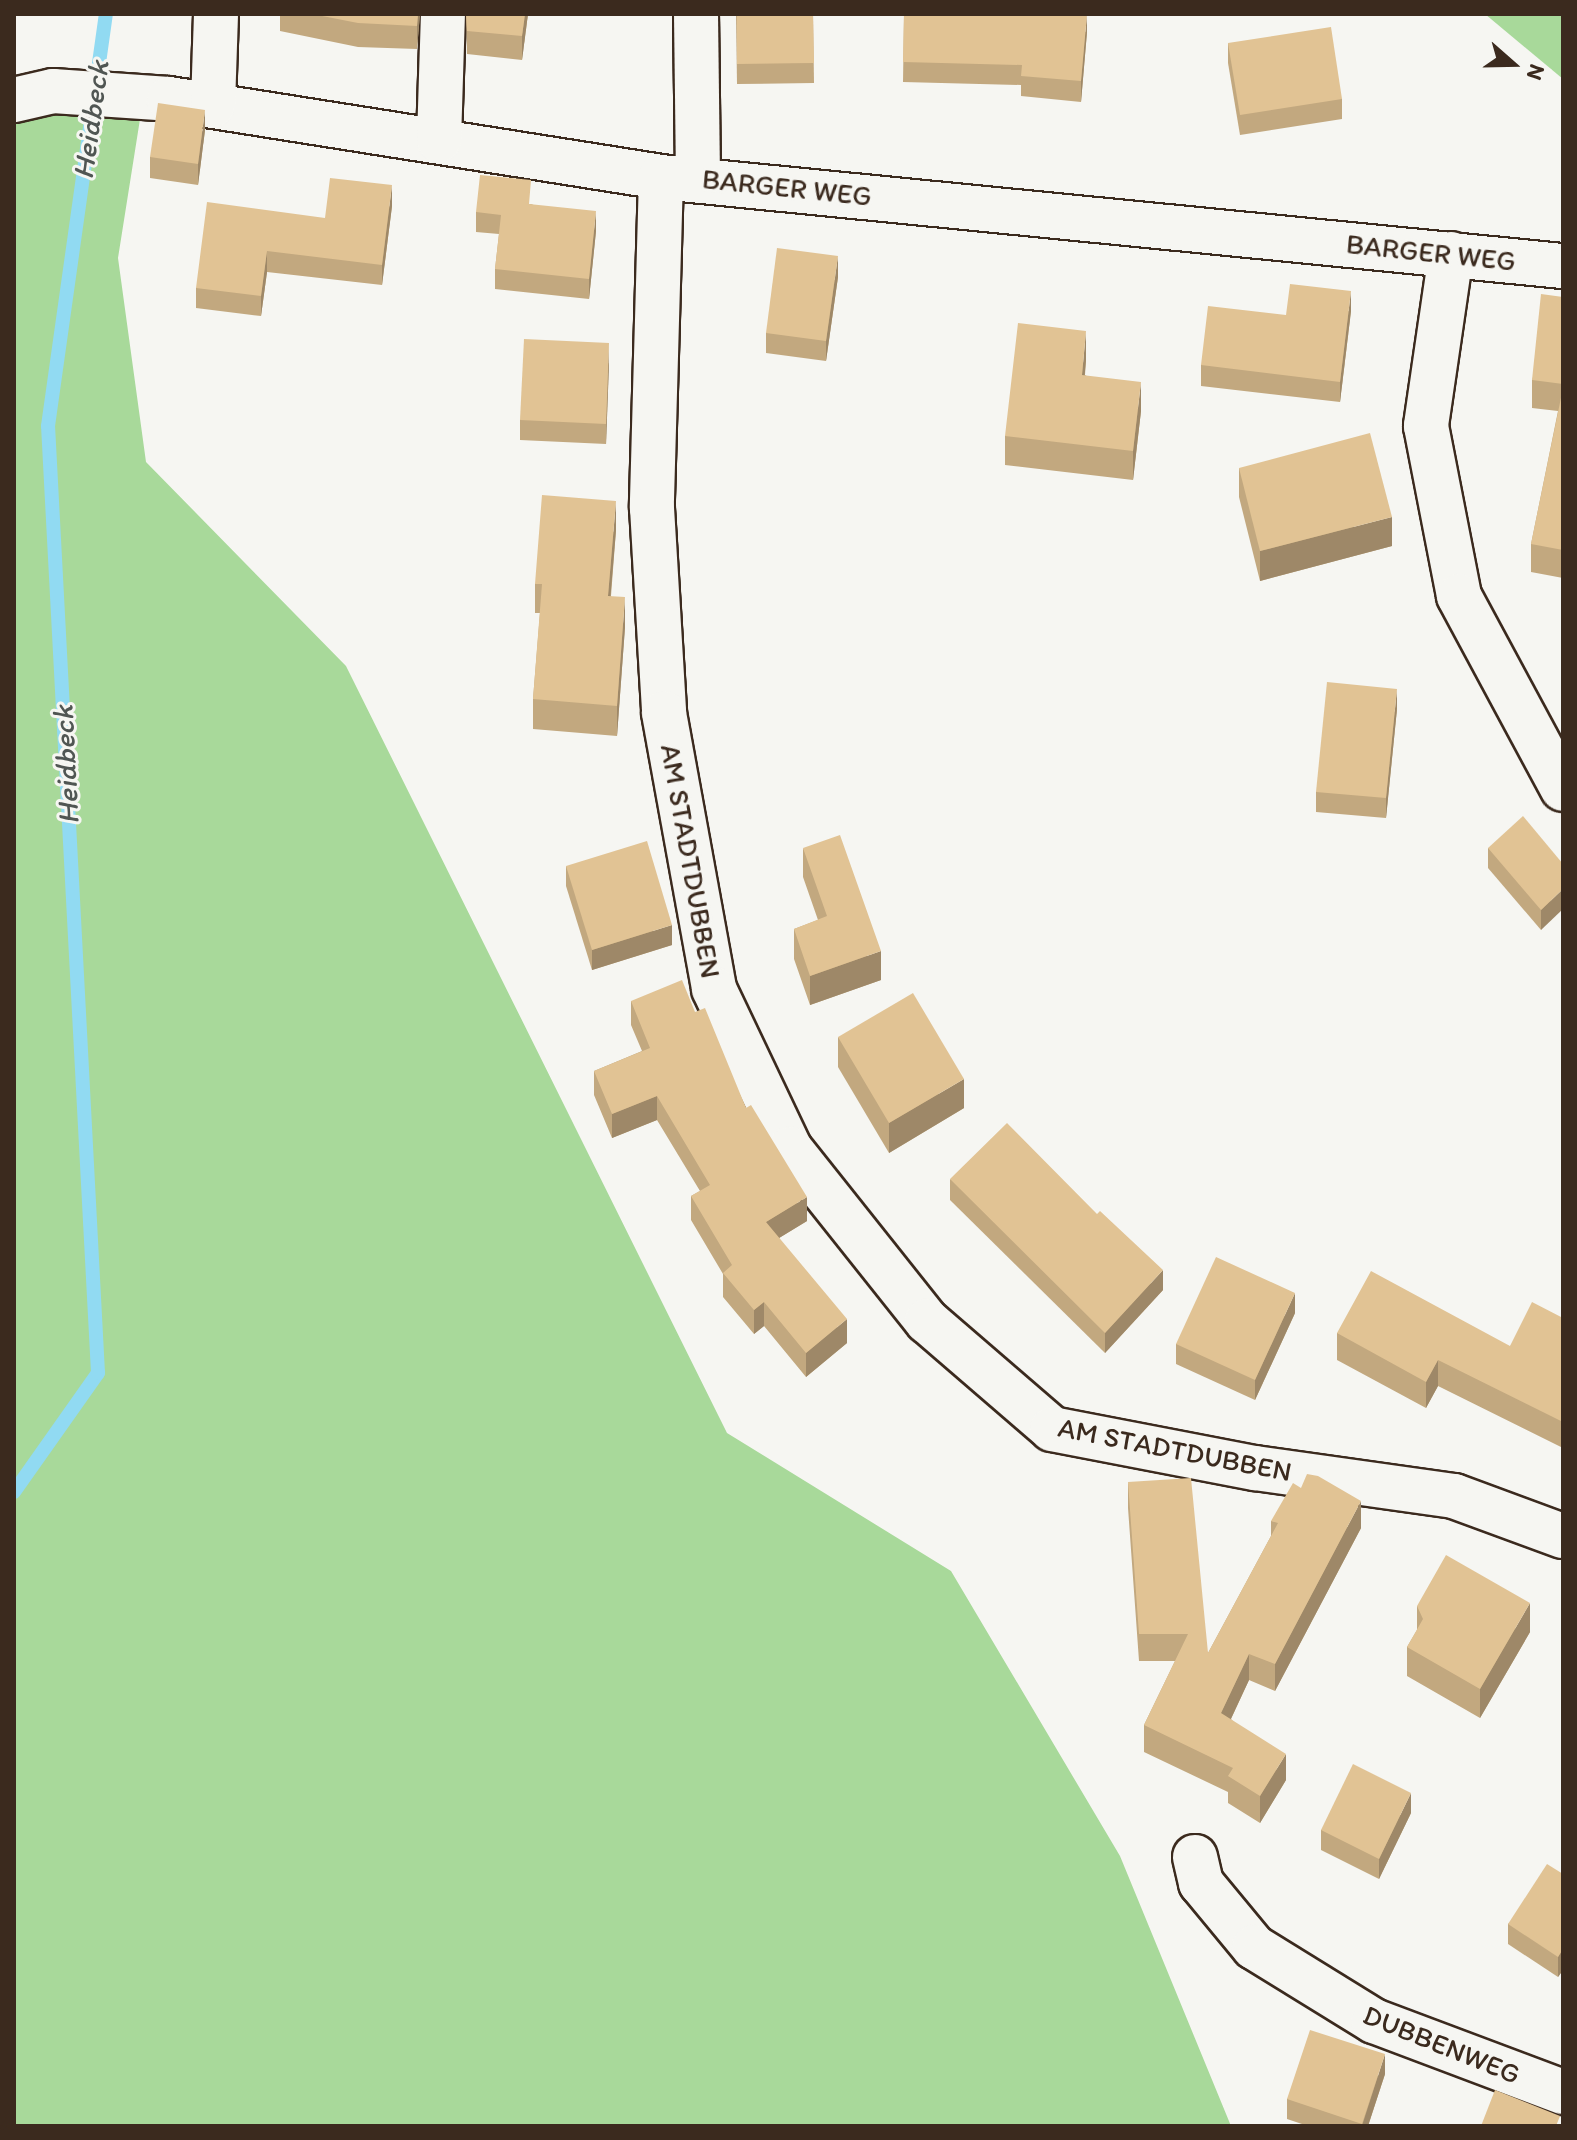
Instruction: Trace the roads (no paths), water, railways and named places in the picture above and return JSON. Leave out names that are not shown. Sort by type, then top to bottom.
[{"type":"street","points":[[213,105],[216,14]]},
{"type":"street","points":[[439,140],[443,14]]},
{"type":"street","name":"AM STADTDUBBEN","points":[[696,14],[652,508],[664,713],[714,989],[790,1149],[927,1321],[1052,1429],[1255,1468],[1454,1496],[1563,1536]]},
{"type":"street","name":"BARGER WEG","points":[[33,96],[169,99],[680,177],[1563,266]]},
{"type":"street","points":[[1451,254],[1426,426],[1459,596],[1563,789]]},
{"type":"street","name":"DUBBENWEG","points":[[1195,1857],[1201,1883],[1254,1947],[1374,2021],[1563,2092]]},
{"type":"waterway","name":"Heidbeck","points":[[14,1492],[98,1373],[48,426],[106,14]]}]
